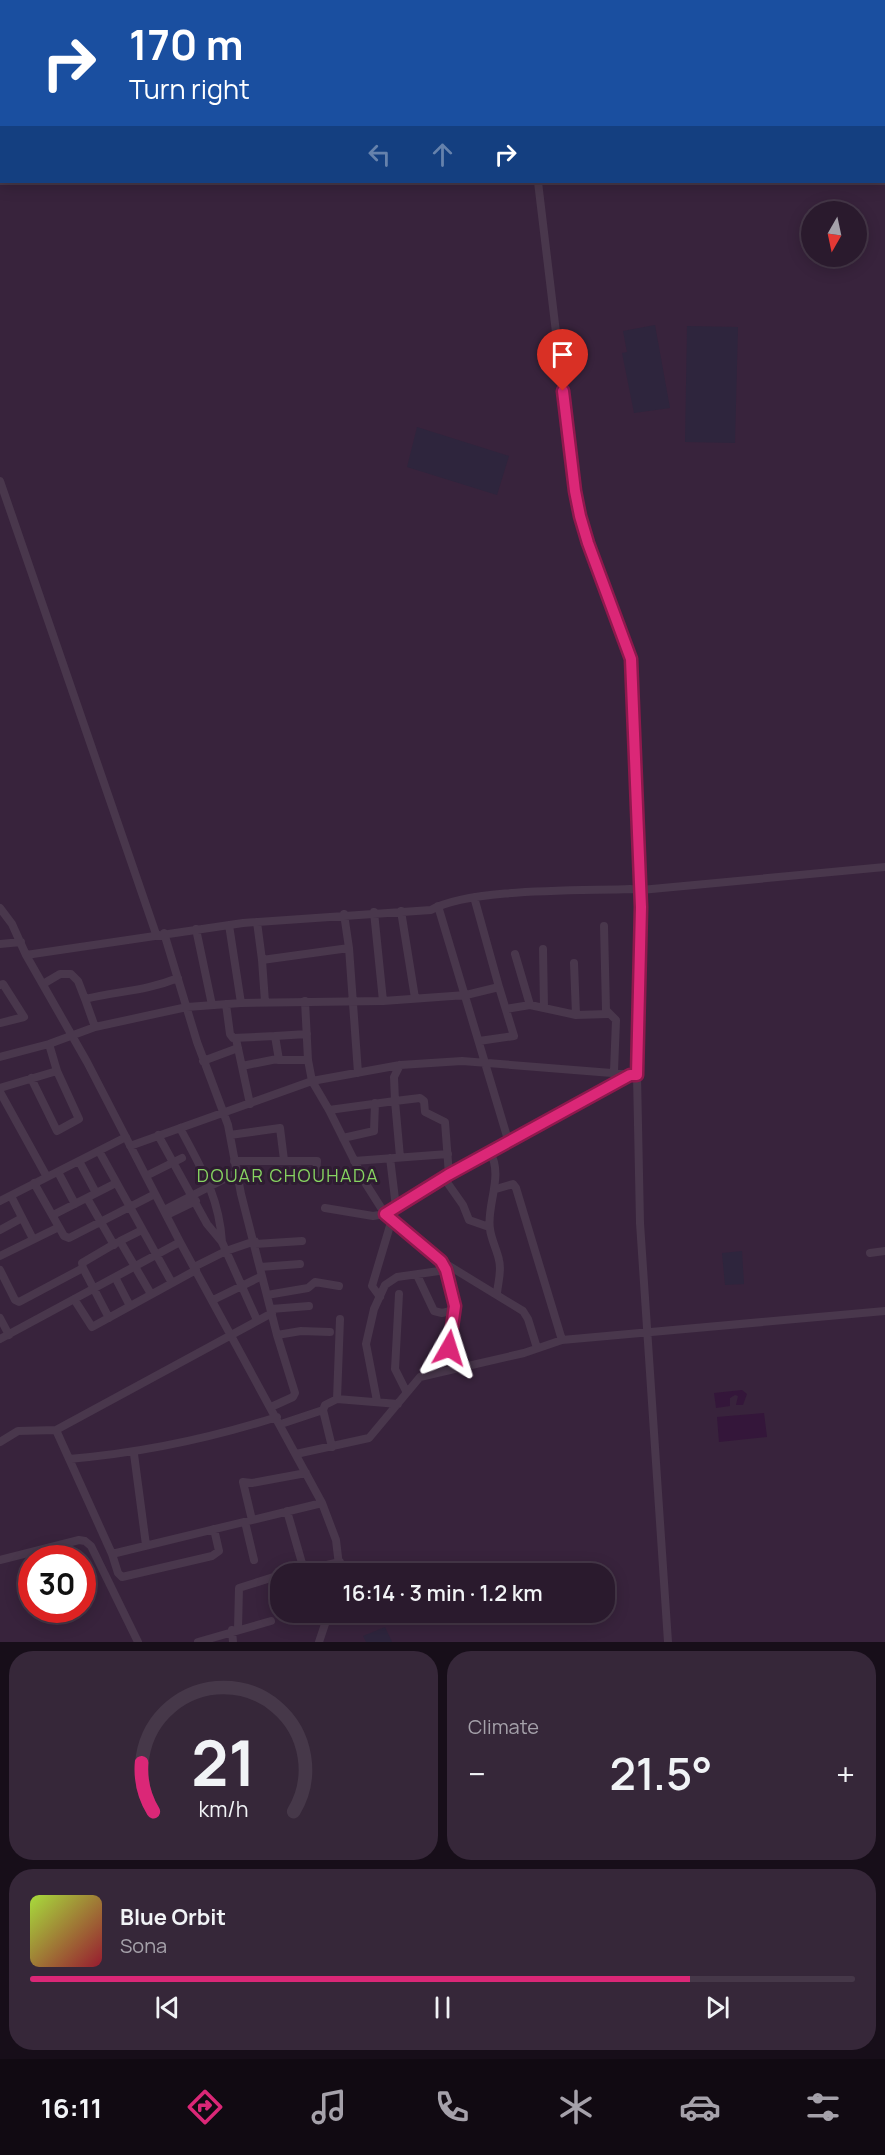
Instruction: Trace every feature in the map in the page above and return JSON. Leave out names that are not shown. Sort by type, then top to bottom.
[{"type":"street","points":[[538,183],[575,491],[588,543],[631,659],[641,890],[634,1075],[646,1333],[668,1642]]},
{"type":"street","points":[[0,481],[160,934],[178,978],[203,1061],[230,1135],[236,1173],[277,1335],[295,1394],[271,1407]]},
{"type":"street","points":[[26,955],[229,925],[344,914],[431,910],[438,906],[474,897],[641,890],[885,867]]},
{"type":"street","points":[[474,897],[513,1038],[479,1041]]},
{"type":"street","points":[[438,906],[509,1143]]},
{"type":"street","points":[[0,908],[21,942],[322,1503],[336,1540],[340,1562],[336,1563]]},
{"type":"street","points":[[400,911],[415,998]]},
{"type":"street","points":[[374,912],[383,1001]]},
{"type":"street","points":[[344,914],[349,948],[358,1073]]},
{"type":"street","points":[[257,922],[265,1002]]},
{"type":"street","points":[[229,925],[241,1003]]},
{"type":"street","points":[[604,926],[608,1014]]},
{"type":"street","points":[[196,929],[212,1005]]},
{"type":"street","points":[[0,944],[21,942]]},
{"type":"street","points":[[262,960],[349,948]]},
{"type":"street","points":[[543,949],[544,1008]]},
{"type":"street","points":[[515,954],[530,1005]]},
{"type":"street","points":[[574,963],[576,1015]]},
{"type":"street","points":[[43,984],[60,974],[71,974],[78,981],[95,1027]]},
{"type":"street","points":[[85,999],[127,989],[140,990],[178,978]]},
{"type":"street","points":[[0,985],[3,984],[24,1017],[0,1023]]},
{"type":"street","points":[[0,1057],[49,1044],[95,1027],[187,1007],[265,1002],[383,1001],[466,995],[499,987]]},
{"type":"street","points":[[305,1001],[308,1060],[312,1081],[354,1161],[388,1216],[441,1261],[497,1293],[526,1315],[537,1348]]},
{"type":"street","points":[[226,1004],[230,1035],[236,1039],[307,1034]]},
{"type":"street","points":[[506,1009],[530,1005],[576,1015],[608,1014],[616,1020],[614,1071]]},
{"type":"street","points":[[275,1036],[277,1059]]},
{"type":"street","points":[[236,1039],[250,1104]]},
{"type":"street","points":[[31,1078],[57,1131],[79,1119],[57,1071],[49,1044]]},
{"type":"street","points":[[203,1061],[238,1048]]},
{"type":"street","points":[[242,1066],[277,1059],[308,1060]]},
{"type":"street","points":[[130,1146],[312,1081],[400,1065],[454,1060],[614,1071],[634,1075]]},
{"type":"street","points":[[400,1065],[394,1077],[400,1157]]},
{"type":"street","points":[[47,1177],[0,1090],[57,1071]]},
{"type":"street","points":[[380,1297],[372,1286],[388,1216],[396,1207],[446,1176],[634,1075]]},
{"type":"street","points":[[329,1110],[420,1098],[424,1101],[425,1112],[443,1119],[448,1154],[446,1176],[469,1220],[489,1227]]},
{"type":"street","points":[[343,1138],[374,1131],[375,1103]]},
{"type":"street","points":[[180,1128],[211,1187],[219,1210],[222,1242]]},
{"type":"street","points":[[230,1135],[280,1128],[284,1160]]},
{"type":"street","points":[[158,1135],[207,1224],[222,1242],[257,1320]]},
{"type":"street","points":[[0,1201],[126,1137]]},
{"type":"street","points":[[99,1151],[155,1256],[172,1283]]},
{"type":"street","points":[[490,1152],[495,1161],[493,1183],[496,1189],[489,1227],[500,1264],[497,1293]]},
{"type":"street","points":[[354,1161],[448,1154]]},
{"type":"street","points":[[146,1176],[182,1158]]},
{"type":"street","points":[[390,1158],[396,1207]]},
{"type":"street","points":[[79,1161],[96,1193]]},
{"type":"street","points":[[234,1161],[317,1161],[316,1174]]},
{"type":"street","points":[[58,1172],[75,1203]]},
{"type":"street","points":[[165,1213],[194,1199],[236,1173]]},
{"type":"street","points":[[34,1183],[64,1236],[69,1238],[155,1194]]},
{"type":"street","points":[[53,1215],[116,1183]]},
{"type":"street","points":[[496,1189],[513,1184],[516,1188],[562,1340]]},
{"type":"street","points":[[11,1196],[33,1239]]},
{"type":"street","points":[[87,1198],[151,1294]]},
{"type":"street","points":[[325,1208],[373,1216],[388,1216]]},
{"type":"street","points":[[0,1230],[22,1218]]},
{"type":"street","points":[[0,1256],[59,1227]]},
{"type":"street","points":[[109,1318],[82,1263],[87,1258],[142,1230]]},
{"type":"street","points":[[74,1299],[92,1327],[226,1251],[255,1242],[302,1241]]},
{"type":"street","points":[[0,1339],[180,1242]]},
{"type":"street","points":[[870,1253],[885,1251]]},
{"type":"street","points":[[441,1261],[446,1270],[455,1310],[449,1348],[452,1369]]},
{"type":"street","points":[[260,1267],[300,1264]]},
{"type":"street","points":[[0,1271],[15,1300],[19,1302],[83,1268]]},
{"type":"street","points":[[377,1401],[366,1344],[374,1309],[380,1297],[390,1280],[446,1270]]},
{"type":"street","points":[[417,1275],[434,1311],[442,1313],[455,1310]]},
{"type":"street","points":[[213,1300],[262,1276]]},
{"type":"street","points":[[115,1277],[130,1306]]},
{"type":"street","points":[[267,1295],[308,1287],[314,1283],[339,1286]]},
{"type":"street","points":[[399,1294],[395,1369],[406,1391]]},
{"type":"street","points":[[0,1442],[18,1431],[56,1430],[271,1311],[309,1306]]},
{"type":"street","points":[[296,1454],[369,1438],[420,1377],[562,1340],[885,1311]]},
{"type":"street","points":[[0,1318],[9,1335]]},
{"type":"street","points":[[337,1399],[340,1318]]},
{"type":"street","points":[[277,1335],[301,1331],[330,1332]]},
{"type":"street","points":[[332,1447],[323,1410],[325,1405],[337,1399],[398,1404]]},
{"type":"street","points":[[69,1459],[134,1454],[323,1410]]},
{"type":"street","points":[[56,1430],[112,1554],[118,1573],[122,1577],[202,1558],[219,1551],[214,1529]]},
{"type":"street","points":[[134,1454],[146,1545]]},
{"type":"street","points":[[254,1560],[243,1482],[252,1483],[306,1473]]},
{"type":"street","points":[[112,1554],[322,1503]]},
{"type":"street","points":[[287,1511],[302,1563]]},
{"type":"street","points":[[0,1560],[85,1541],[91,1546],[138,1642]]},
{"type":"street","points":[[233,1642],[239,1588],[270,1578]]},
{"type":"street","points":[[198,1642],[270,1621]]},
{"type":"street","points":[[319,1642],[325,1623]]},
{"type":"shaded area","points":[[655,325],[670,408],[634,413],[622,353],[627,352],[623,331]]},
{"type":"shaded area","points":[[687,326],[738,327],[735,443],[685,442]]},
{"type":"shaded area","points":[[417,427],[509,456],[497,495],[407,467]]},
{"type":"shaded area","points":[[742,1251],[744,1284],[725,1285],[722,1253]]},
{"type":"shaded area","points":[[742,1390],[747,1394],[743,1405],[736,1405],[738,1396],[735,1395],[730,1398],[730,1406],[716,1408],[714,1393]]},
{"type":"shaded area","points":[[764,1413],[767,1437],[719,1442],[717,1417]]},
{"type":"shaded area","points":[[385,1627],[392,1642],[366,1642],[363,1636]]},
{"type":"district","name":"DOUAR CHOUHADA","points":[[288,1176]]},
{"type":"route","points":[[449,1348],[452,1319],[456,1308],[446,1270],[441,1261],[385,1214],[448,1175],[509,1143],[566,1109],[630,1075],[637,1075],[641,907],[631,659],[580,516],[563,391]]}]
